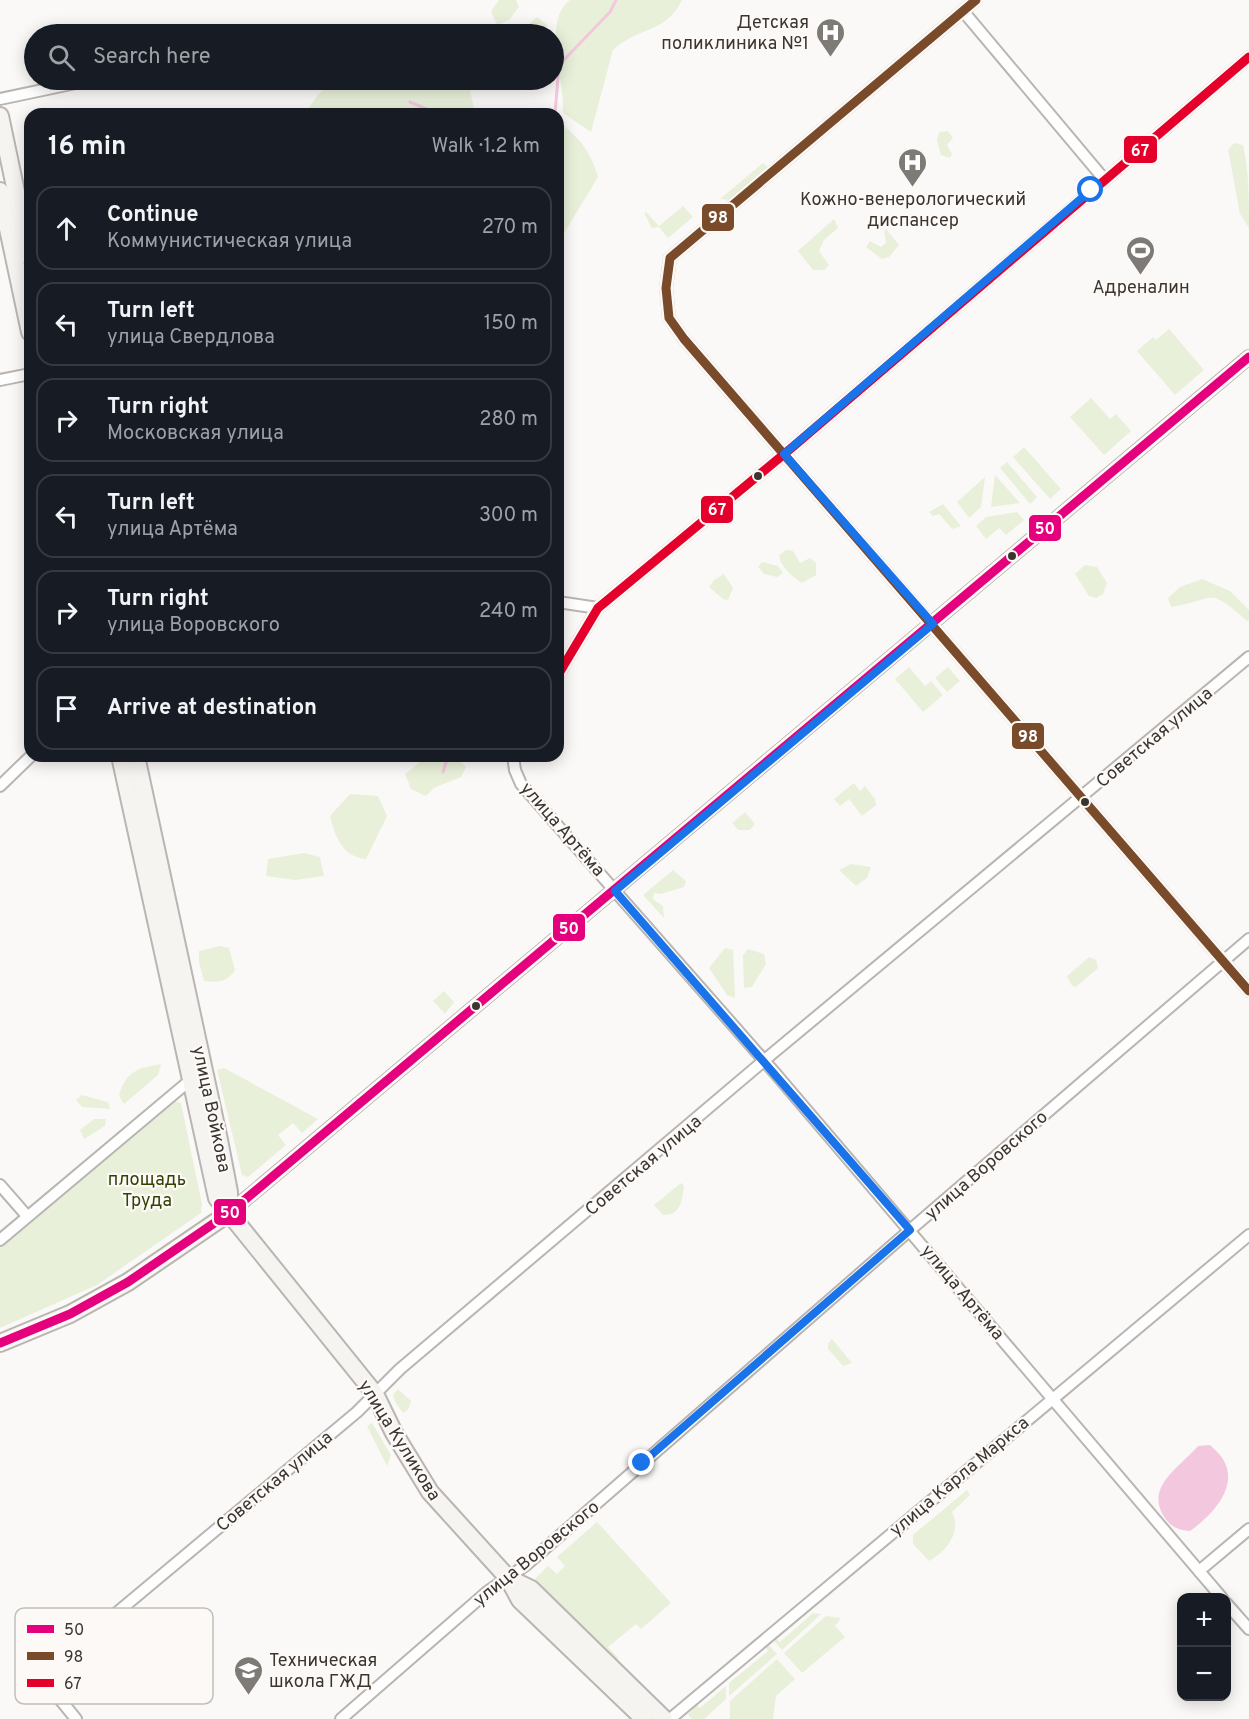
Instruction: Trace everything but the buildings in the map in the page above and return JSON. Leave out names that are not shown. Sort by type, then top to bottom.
[{"type":"main road","points":[[0,116],[24,230]]},
{"type":"main road","points":[[0,191],[5,238],[24,309]]},
{"type":"main road","name":"улица Войкова","points":[[121,762],[217,1198],[229,1213]]},
{"type":"main road","name":"улица Войкова","points":[[137,762],[204,1069],[229,1192],[229,1213]]},
{"type":"main road","points":[[0,1343],[70,1314],[128,1282],[229,1213]]},
{"type":"main road","name":"улица Куликова","points":[[229,1213],[375,1394],[394,1433],[430,1492],[507,1578],[520,1600],[644,1719]]},
{"type":"main road","name":"улица Куликова","points":[[507,1578],[531,1589],[664,1719]]},
{"type":"street","points":[[976,0],[670,258],[666,288],[669,318],[684,339],[1249,991]]},
{"type":"street","points":[[963,11],[1104,179]]},
{"type":"street","points":[[564,665],[598,608],[784,454],[1249,57]]},
{"type":"street","points":[[0,99],[43,90]]},
{"type":"street","points":[[229,1213],[1249,357]]},
{"type":"street","points":[[0,380],[24,375]]},
{"type":"street","points":[[564,603],[598,608]]},
{"type":"street","name":"Советская улица","points":[[122,1608],[357,1412],[375,1394],[764,1062],[1249,657]]},
{"type":"street","points":[[0,786],[25,762]]},
{"type":"street","name":"улица Артёма","points":[[514,762],[521,784],[910,1230],[1218,1593]]},
{"type":"street","name":"улица Воровского","points":[[341,1719],[487,1592],[526,1565],[910,1230],[1249,939]]},
{"type":"street","points":[[0,1240],[204,1069]]},
{"type":"street","points":[[0,1185],[27,1216]]},
{"type":"street","name":"улица Карла Маркса","points":[[670,1719],[1052,1397],[1249,1235]]},
{"type":"street","points":[[1199,1571],[1249,1529]]},
{"type":"street","points":[[1231,1608],[1249,1629]]},
{"type":"street","name":"Советская улица","points":[[64,1704],[76,1719]]},
{"type":"green space","points":[[499,0],[516,0],[519,7],[509,20],[499,24],[497,24],[491,11]]},
{"type":"green space","points":[[570,0],[682,0],[668,19],[632,37],[613,50],[591,132],[564,114],[562,90],[564,90],[564,24],[557,24],[561,10]]},
{"type":"green space","points":[[537,17],[546,24],[529,24]]},
{"type":"green space","points":[[323,90],[470,90],[474,108],[309,108]]},
{"type":"green space","points":[[564,127],[586,149],[598,177],[564,233]]},
{"type":"green space","points":[[948,131],[953,138],[947,145],[952,154],[950,158],[941,155],[937,141],[939,132]]},
{"type":"green space","points":[[1234,143],[1243,145],[1245,155],[1249,228],[1240,214],[1228,150]]},
{"type":"green space","points":[[763,163],[768,167],[728,200],[720,199]]},
{"type":"green space","points":[[683,206],[693,217],[668,238],[659,227],[652,228],[644,213],[646,212],[659,226]]},
{"type":"green space","points":[[834,219],[838,228],[824,240],[819,251],[829,265],[824,270],[813,270],[798,251]]},
{"type":"green space","points":[[886,229],[899,245],[889,257],[882,259],[866,247],[870,241],[881,247],[886,243],[884,232]]},
{"type":"green space","points":[[1169,329],[1204,370],[1175,395],[1137,351],[1153,337],[1156,340]]},
{"type":"green space","points":[[1091,398],[1110,419],[1116,414],[1131,431],[1104,455],[1070,417]]},
{"type":"green space","points":[[1024,447],[1061,489],[1050,499],[1013,457]]},
{"type":"green space","points":[[1007,462],[1037,497],[1030,504],[1000,468]]},
{"type":"green space","points":[[995,475],[1020,503],[991,507]]},
{"type":"green space","points":[[985,477],[981,507],[969,518],[957,502]]},
{"type":"green space","points":[[943,504],[961,526],[952,529],[939,514],[933,516],[929,512]]},
{"type":"green space","points":[[1017,512],[1024,520],[1006,535],[999,528],[986,539],[976,526],[986,517]]},
{"type":"green space","points":[[786,550],[793,551],[800,563],[810,558],[816,563],[816,575],[802,583],[795,578],[784,567],[780,559],[779,555]]},
{"type":"green space","points":[[762,562],[778,566],[783,573],[777,577],[764,574],[758,567]]},
{"type":"green space","points":[[1085,565],[1097,567],[1107,583],[1103,594],[1096,598],[1089,596],[1075,574]]},
{"type":"green space","points":[[724,574],[733,588],[728,600],[723,599],[709,587],[714,580]]},
{"type":"green space","points":[[1202,579],[1230,591],[1249,610],[1249,620],[1247,621],[1224,603],[1211,598],[1171,607],[1168,598],[1180,587]]},
{"type":"green space","points":[[909,667],[925,686],[931,681],[943,695],[923,712],[895,679]]},
{"type":"green space","points":[[948,667],[960,681],[947,692],[935,678]]},
{"type":"green space","points":[[461,762],[466,767],[461,777],[434,788],[426,796],[411,789],[405,774],[419,763]]},
{"type":"green space","points":[[854,783],[860,791],[865,786],[875,799],[876,805],[862,816],[849,799],[840,806],[834,799]]},
{"type":"green space","points":[[350,794],[378,796],[387,816],[366,859],[345,850],[337,838],[330,816]]},
{"type":"green space","points":[[745,812],[755,824],[750,830],[738,830],[732,823]]},
{"type":"green space","points":[[304,853],[320,857],[324,876],[295,880],[266,876],[268,859]]},
{"type":"green space","points":[[851,864],[871,867],[867,878],[856,886],[839,870]]},
{"type":"green space","points":[[673,870],[686,881],[684,887],[661,894],[654,893],[653,899],[663,906],[664,918],[643,895]]},
{"type":"green space","points":[[220,946],[229,948],[235,970],[221,981],[204,981],[199,962],[199,951]]},
{"type":"green space","points":[[725,948],[733,950],[735,998],[727,995],[709,968]]},
{"type":"green space","points":[[748,949],[764,954],[766,964],[752,987],[744,988],[743,955]]},
{"type":"green space","points":[[1089,957],[1096,960],[1098,968],[1076,987],[1072,986],[1067,976]]},
{"type":"green space","points":[[444,991],[454,1002],[445,1014],[433,1001]]},
{"type":"green space","points":[[161,1064],[158,1075],[124,1104],[119,1096],[129,1076],[145,1067]]},
{"type":"green space","points":[[224,1068],[318,1119],[302,1133],[293,1123],[278,1135],[286,1145],[248,1177],[242,1175],[217,1070]]},
{"type":"green space","points":[[82,1095],[108,1102],[110,1109],[82,1107],[76,1100]]},
{"type":"green space","name":"площадь Труда","points":[[175,1101],[181,1103],[202,1204],[201,1213],[97,1285],[0,1328],[0,1246]]},
{"type":"green space","points":[[94,1119],[106,1119],[105,1126],[84,1139],[80,1130]]},
{"type":"green space","points":[[681,1183],[684,1186],[680,1206],[674,1213],[663,1215],[654,1205]]},
{"type":"green space","points":[[832,1339],[852,1363],[843,1366],[828,1349],[828,1343]]},
{"type":"green space","points":[[398,1389],[411,1401],[408,1410],[403,1413],[393,1395]]},
{"type":"green space","points":[[372,1423],[391,1455],[387,1466],[367,1426]]},
{"type":"green space","points":[[967,1490],[970,1495],[952,1512],[955,1527],[951,1540],[942,1552],[929,1561],[913,1544],[913,1535]]},
{"type":"green space","points":[[597,1522],[671,1603],[641,1629],[636,1624],[608,1647],[619,1659],[614,1661],[536,1584],[535,1579],[548,1566],[557,1574],[565,1566],[557,1557]]},
{"type":"green space","points":[[813,1613],[821,1614],[782,1650],[775,1642],[775,1637],[780,1642]]},
{"type":"green space","points":[[826,1616],[841,1618],[835,1626],[845,1637],[802,1673],[784,1653]]},
{"type":"green space","points":[[768,1644],[777,1654],[729,1696],[729,1683],[768,1651],[765,1646]]},
{"type":"green space","points":[[777,1659],[795,1679],[776,1696],[773,1719],[730,1719],[730,1701]]},
{"type":"green space","points":[[726,1686],[726,1699],[704,1719],[692,1719],[688,1715],[696,1705],[700,1708]]},
{"type":"shaded area","points":[[1210,1445],[1222,1457],[1227,1470],[1226,1490],[1214,1509],[1198,1525],[1190,1531],[1178,1529],[1166,1519],[1159,1505],[1162,1486],[1198,1446]]},
{"type":"waterway","points":[[564,60],[610,12],[616,0]]},
{"type":"waterway","points":[[555,108],[557,90]]},
{"type":"waterway","points":[[410,102],[424,108]]},
{"type":"waterway","points":[[443,772],[446,762]]},
{"type":"transit line","name":"98","points":[[976,0],[670,258],[666,288],[669,318],[684,339],[1249,991]]},
{"type":"transit line","name":"67","points":[[564,665],[598,608],[795,445],[1249,57]]},
{"type":"transit line","name":"50","points":[[0,1343],[70,1314],[128,1282],[229,1213],[1249,357]]},
{"type":"place","name":"Детская поликлиника №1","points":[[830,58]]},
{"type":"place","name":"Кожно-венерологический диспансер","points":[[913,188]]},
{"type":"place","name":"Адреналин","points":[[1141,276]]},
{"type":"place","name":"Техническая школа ГЖД","points":[[248,1696]]},
{"type":"route","points":[[642,1463],[910,1230],[775,1072],[615,891],[933,624],[784,454],[1091,190]]}]
